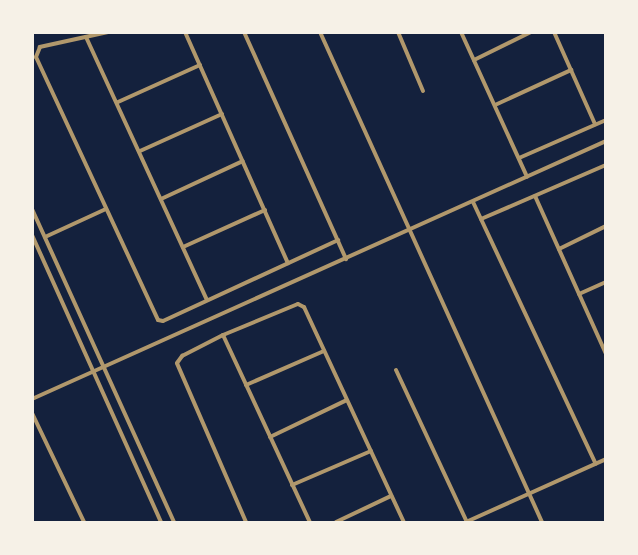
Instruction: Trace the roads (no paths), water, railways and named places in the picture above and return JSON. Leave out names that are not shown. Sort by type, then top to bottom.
[{"type":"street","points":[[108,32],[40,47],[36,53],[158,320],[207,300],[338,240]]},
{"type":"street","points":[[185,32],[288,263]]},
{"type":"street","points":[[244,32],[346,259]]},
{"type":"street","points":[[320,32],[542,522]]},
{"type":"street","points":[[398,32],[423,91]]},
{"type":"street","points":[[461,32],[527,177]]},
{"type":"street","points":[[474,60],[531,32]]},
{"type":"street","points":[[554,32],[595,124]]},
{"type":"street","points":[[86,37],[118,102],[207,300]]},
{"type":"street","points":[[118,102],[200,65]]},
{"type":"street","points":[[495,105],[571,70]]},
{"type":"street","points":[[140,152],[222,114]]},
{"type":"street","points":[[519,158],[606,120]]},
{"type":"street","points":[[32,399],[606,141]]},
{"type":"street","points":[[161,198],[243,161]]},
{"type":"street","points":[[481,219],[606,165]]},
{"type":"street","points":[[535,196],[606,354]]},
{"type":"street","points":[[473,202],[596,464]]},
{"type":"street","points":[[45,237],[106,209]]},
{"type":"street","points":[[32,210],[174,522]]},
{"type":"street","points":[[183,247],[265,210]]},
{"type":"street","points":[[559,250],[606,226]]},
{"type":"street","points":[[32,235],[161,522]]},
{"type":"street","points":[[579,294],[606,282]]},
{"type":"street","points":[[246,522],[177,363],[182,356],[223,336],[298,304],[304,308],[404,522]]},
{"type":"street","points":[[223,336],[310,522]]},
{"type":"street","points":[[246,385],[324,351]]},
{"type":"street","points":[[396,370],[467,522],[606,459]]},
{"type":"street","points":[[270,437],[347,400]]},
{"type":"street","points":[[32,413],[84,522]]},
{"type":"street","points":[[292,485],[370,451]]},
{"type":"street","points":[[336,522],[391,496]]}]
